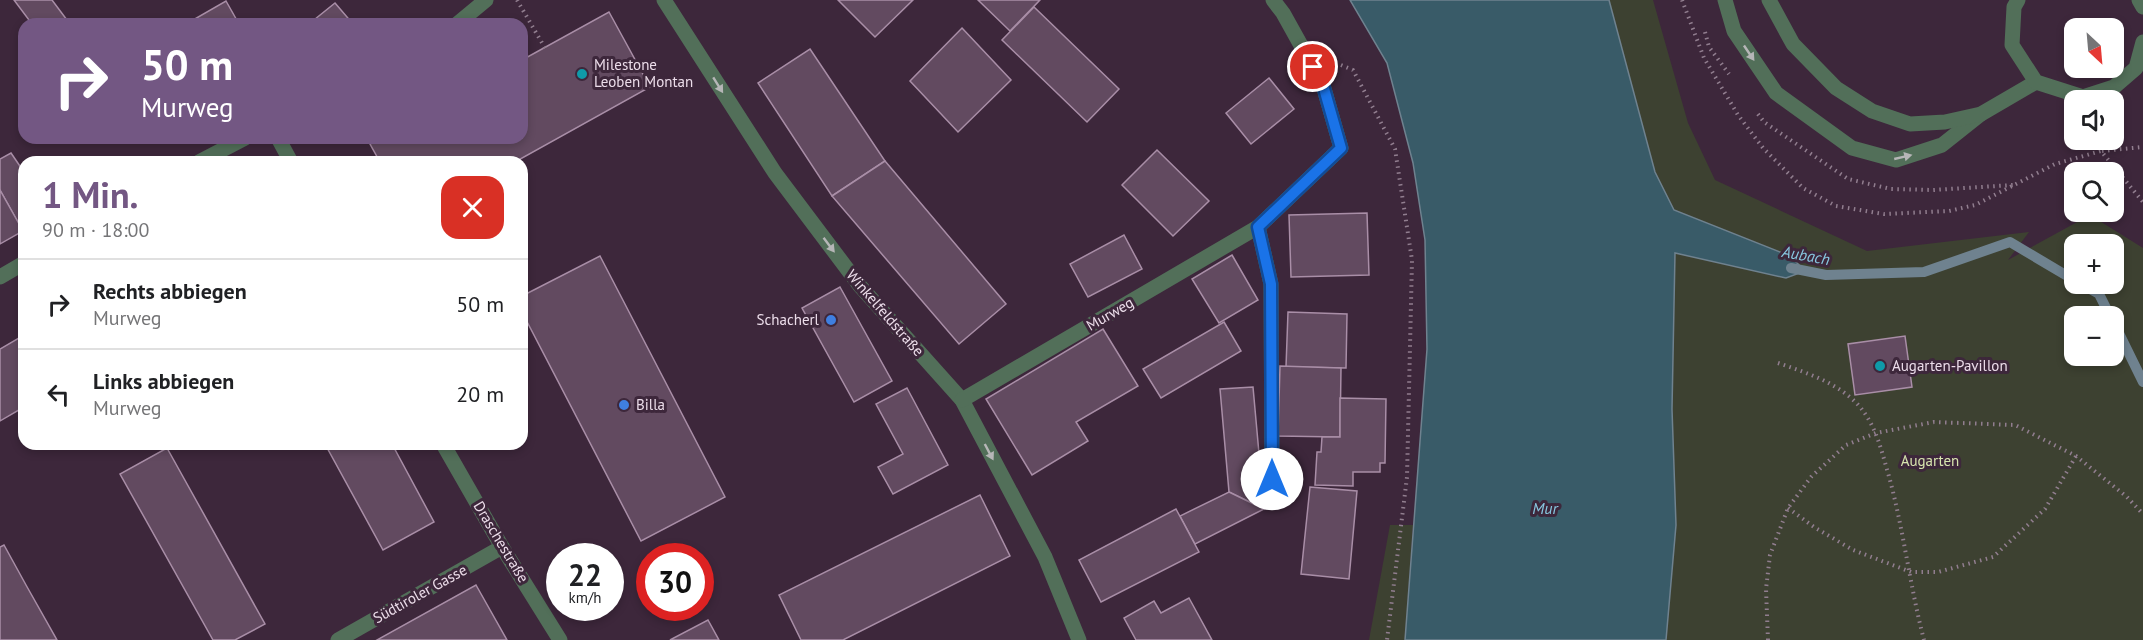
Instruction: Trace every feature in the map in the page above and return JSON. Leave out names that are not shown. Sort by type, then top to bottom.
[{"type":"street","points":[[464,18],[486,0]]},
{"type":"street","name":"Winkelfeldstraße","points":[[664,0],[775,173],[860,286],[962,400],[1045,556],[1079,640]]},
{"type":"street","name":"Murweg","points":[[962,400],[1258,227],[1341,148],[1323,85],[1283,13],[1273,0]]},
{"type":"street","points":[[1725,0],[1734,31],[1776,93],[1852,147],[1896,160],[1942,146],[1981,114],[2036,82]]},
{"type":"street","points":[[1769,0],[1793,44],[1836,87],[1872,111],[1910,124],[1945,122],[1981,114]]},
{"type":"street","points":[[2139,0],[2143,8]]},
{"type":"street","points":[[2011,2],[2012,45],[2036,82],[2083,97],[2114,87],[2139,70],[2143,42]]},
{"type":"street","points":[[210,156],[233,144]]},
{"type":"street","points":[[1258,227],[1271,284],[1272,479]]},
{"type":"street","points":[[0,277],[18,266]]},
{"type":"street","name":"Draschestraße","points":[[446,450],[502,547],[560,640]]},
{"type":"street","name":"Südtiroler Gasse","points":[[338,640],[502,547]]},
{"type":"path","points":[[518,0],[528,18]]},
{"type":"path","points":[[528,18],[544,48]]},
{"type":"path","points":[[1303,48],[1353,70],[1395,149],[1412,260],[1407,477],[1387,640]]},
{"type":"path","points":[[2102,151],[2143,147]]},
{"type":"path","points":[[1778,363],[1818,377],[1851,398],[1866,415],[1876,434],[1900,516],[1924,640]]},
{"type":"path","points":[[1768,640],[1766,589],[1770,555],[1788,508],[1811,477],[1846,446],[1876,434],[1934,422],[2015,426],[2076,456],[2143,514]]},
{"type":"path","points":[[1788,508],[1814,527],[1853,550],[1911,572],[1938,572],[1994,558],[2045,509],[2076,456]]},
{"type":"green space","name":"Augarten","points":[[1609,0],[1653,0],[1688,123],[1715,180],[1867,251],[2029,232],[2008,260],[2077,222],[2101,222],[2121,234],[2064,234],[2064,294],[2124,294],[2124,236],[2143,248],[2143,640],[1666,640],[1676,525],[1672,409],[1675,253],[1786,278],[1804,271],[1790,256],[1674,211],[1655,172]]},
{"type":"green space","points":[[1390,525],[1413,525],[1405,640],[1369,640]]},
{"type":"water","name":"Mur","points":[[1350,0],[1609,0],[1655,172],[1674,210],[1790,256],[1805,271],[1786,278],[1675,253],[1672,409],[1676,525],[1666,640],[1405,640],[1427,349],[1425,240],[1413,163],[1387,63]]},
{"type":"building","points":[[14,0],[52,0],[66,18],[28,18]]},
{"type":"building","points":[[838,0],[913,0],[875,37]]},
{"type":"building","points":[[978,0],[1040,0],[1010,31]]},
{"type":"building","points":[[226,1],[236,18],[196,18]]},
{"type":"building","points":[[335,3],[348,18],[316,18]]},
{"type":"building","points":[[1034,7],[1119,89],[1087,122],[1002,40]]},
{"type":"building","name":"Milestone Leoben Montan","points":[[609,12],[650,87],[526,156],[377,156],[370,144],[528,144],[528,57]]},
{"type":"building","points":[[962,28],[1011,80],[958,132],[910,81]]},
{"type":"building","points":[[810,49],[885,161],[832,196],[758,83]]},
{"type":"building","points":[[1269,78],[1294,109],[1251,144],[1226,113]]},
{"type":"building","points":[[1157,150],[1209,201],[1173,236],[1122,185]]},
{"type":"building","points":[[11,153],[18,163],[18,222],[0,190],[0,159]]},
{"type":"building","points":[[885,161],[1006,304],[959,344],[832,196]]},
{"type":"building","points":[[0,190],[18,222],[18,234],[0,244]]},
{"type":"building","points":[[1367,213],[1369,275],[1291,277],[1289,215]]},
{"type":"building","points":[[1124,235],[1142,269],[1088,297],[1070,264]]},
{"type":"building","points":[[1232,255],[1258,300],[1219,323],[1192,279]]},
{"type":"building","name":"Billa","points":[[600,256],[725,497],[641,541],[528,324],[528,293]]},
{"type":"building","points":[[840,287],[892,381],[854,402],[802,308]]},
{"type":"building","points":[[1288,312],[1347,314],[1346,368],[1286,367]]},
{"type":"building","points":[[1224,322],[1241,351],[1161,398],[1143,369]]},
{"type":"building","points":[[1103,329],[1138,386],[1076,422],[1088,441],[1032,475],[986,399]]},
{"type":"building","name":"Augarten-Pavillon","points":[[1905,336],[1912,387],[1855,395],[1848,344]]},
{"type":"building","points":[[18,338],[18,410],[0,421],[0,349]]},
{"type":"building","points":[[1280,366],[1341,368],[1340,437],[1278,436]]},
{"type":"building","points":[[1253,387],[1264,509],[1229,492],[1220,389]]},
{"type":"building","points":[[907,388],[948,465],[893,494],[878,467],[903,454],[876,404]]},
{"type":"building","points":[[1340,398],[1386,399],[1385,463],[1380,463],[1380,472],[1353,472],[1353,486],[1315,485],[1317,452],[1321,452],[1322,437],[1340,437]]},
{"type":"building","points":[[163,450],[168,450],[265,624],[235,640],[213,640],[120,474]]},
{"type":"building","points":[[328,450],[395,450],[434,522],[383,550]]},
{"type":"building","points":[[1310,487],[1357,491],[1349,579],[1301,574]]},
{"type":"building","points":[[1229,492],[1264,509],[1195,544],[1180,516]]},
{"type":"building","points":[[980,495],[1010,556],[843,640],[801,640],[779,595]]},
{"type":"building","points":[[1176,509],[1199,552],[1101,602],[1079,560]]},
{"type":"building","points":[[4,545],[57,640],[0,640],[0,547]]},
{"type":"building","points":[[476,585],[507,640],[377,640]]},
{"type":"building","points":[[1189,598],[1212,640],[1136,640],[1124,618],[1154,601],[1161,613]]},
{"type":"building","points":[[709,621],[719,640],[670,640]]},
{"type":"waterway","name":"Aubach","points":[[1791,268],[1826,275],[1924,272],[2010,242],[2064,274]]},
{"type":"waterway","name":"Aubach","points":[[2099,294],[2105,306]]},
{"type":"waterway","name":"Aubach","points":[[2124,343],[2143,382]]},
{"type":"place","name":"Milestone Leoben Montan","points":[[582,74]]},
{"type":"place","name":"Schacherl","points":[[831,320]]},
{"type":"place","name":"Augarten-Pavillon","points":[[1880,366]]},
{"type":"place","name":"Billa","points":[[624,405]]},
{"type":"route","points":[[1272,479],[1271,284],[1258,227],[1341,148],[1323,85],[1313,67]]}]
